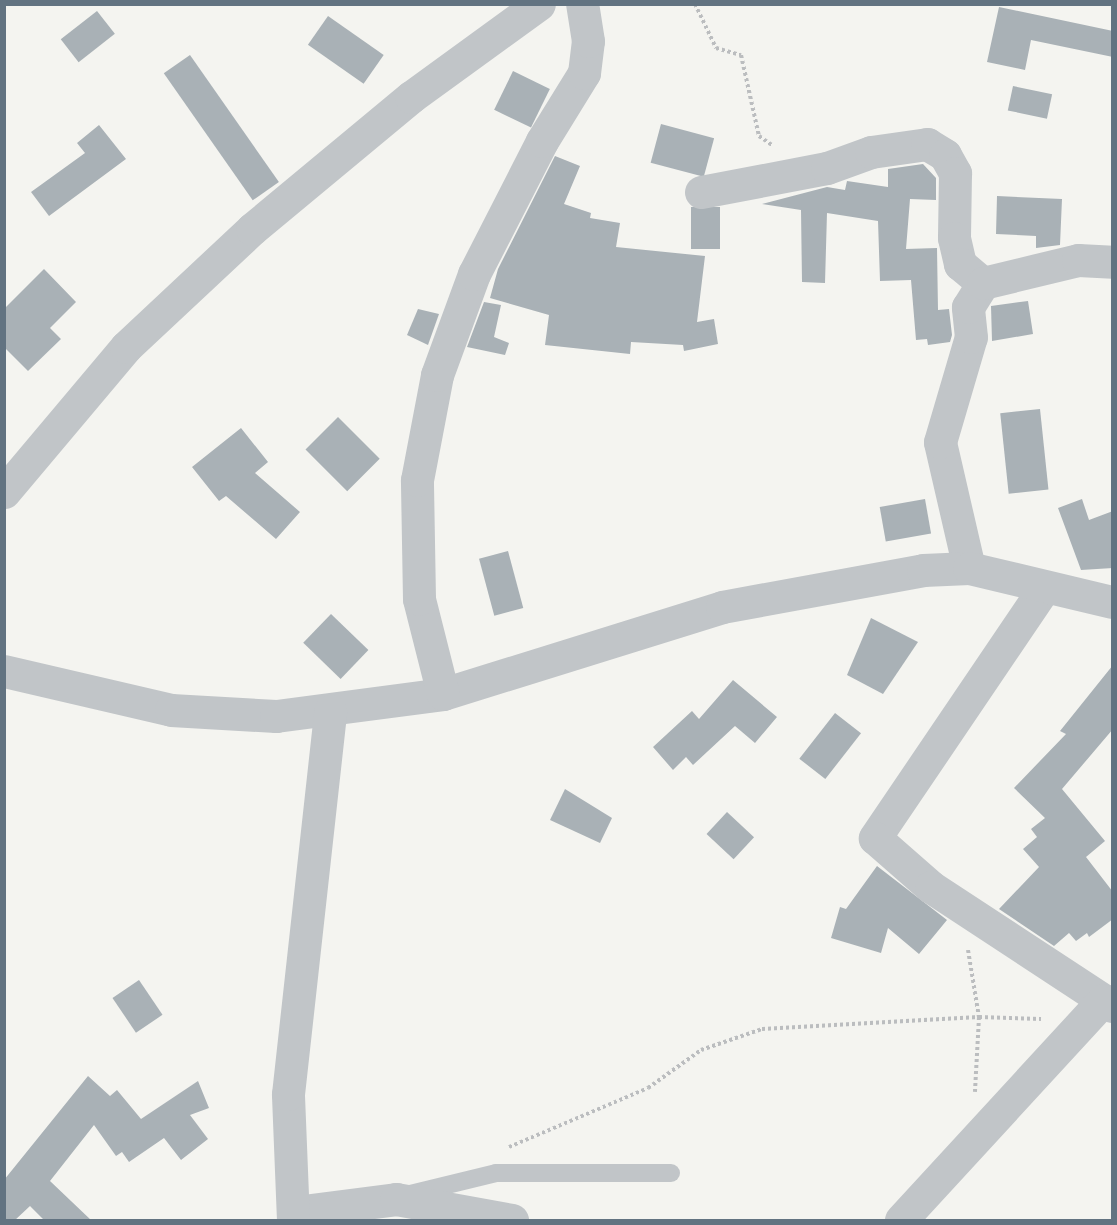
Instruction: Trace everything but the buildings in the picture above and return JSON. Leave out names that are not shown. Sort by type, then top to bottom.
[{"type":"street","points":[[4,492],[126,347],[252,229],[411,97],[539,4]]},
{"type":"street","points":[[443,694],[419,587],[417,480],[436,375],[474,274],[584,73],[588,41],[582,4]]},
{"type":"street","points":[[701,192],[793,173],[871,152],[927,144],[945,155],[955,172],[954,238],[960,264],[983,283]]},
{"type":"street","points":[[969,568],[940,442],[971,337],[968,307],[983,283],[1078,260],[1113,262]]},
{"type":"street","points":[[4,671],[182,711],[276,716],[330,711],[443,694],[722,607],[923,570],[969,568],[1044,588],[1113,602]]},
{"type":"street","points":[[901,1221],[983,1131],[1100,1009],[962,908],[875,838],[1044,588]]},
{"type":"street","points":[[330,711],[288,1094],[294,1216],[396,1199],[512,1221]]},
{"type":"lane","points":[[396,1199],[496,1173],[671,1173]]},
{"type":"path","points":[[695,4],[716,48],[741,55],[759,136],[787,156],[793,173]]},
{"type":"path","points":[[962,908],[979,1017],[974,1108],[983,1131]]},
{"type":"path","points":[[504,1148],[648,1088],[701,1050],[762,1029],[1100,1009]]}]
